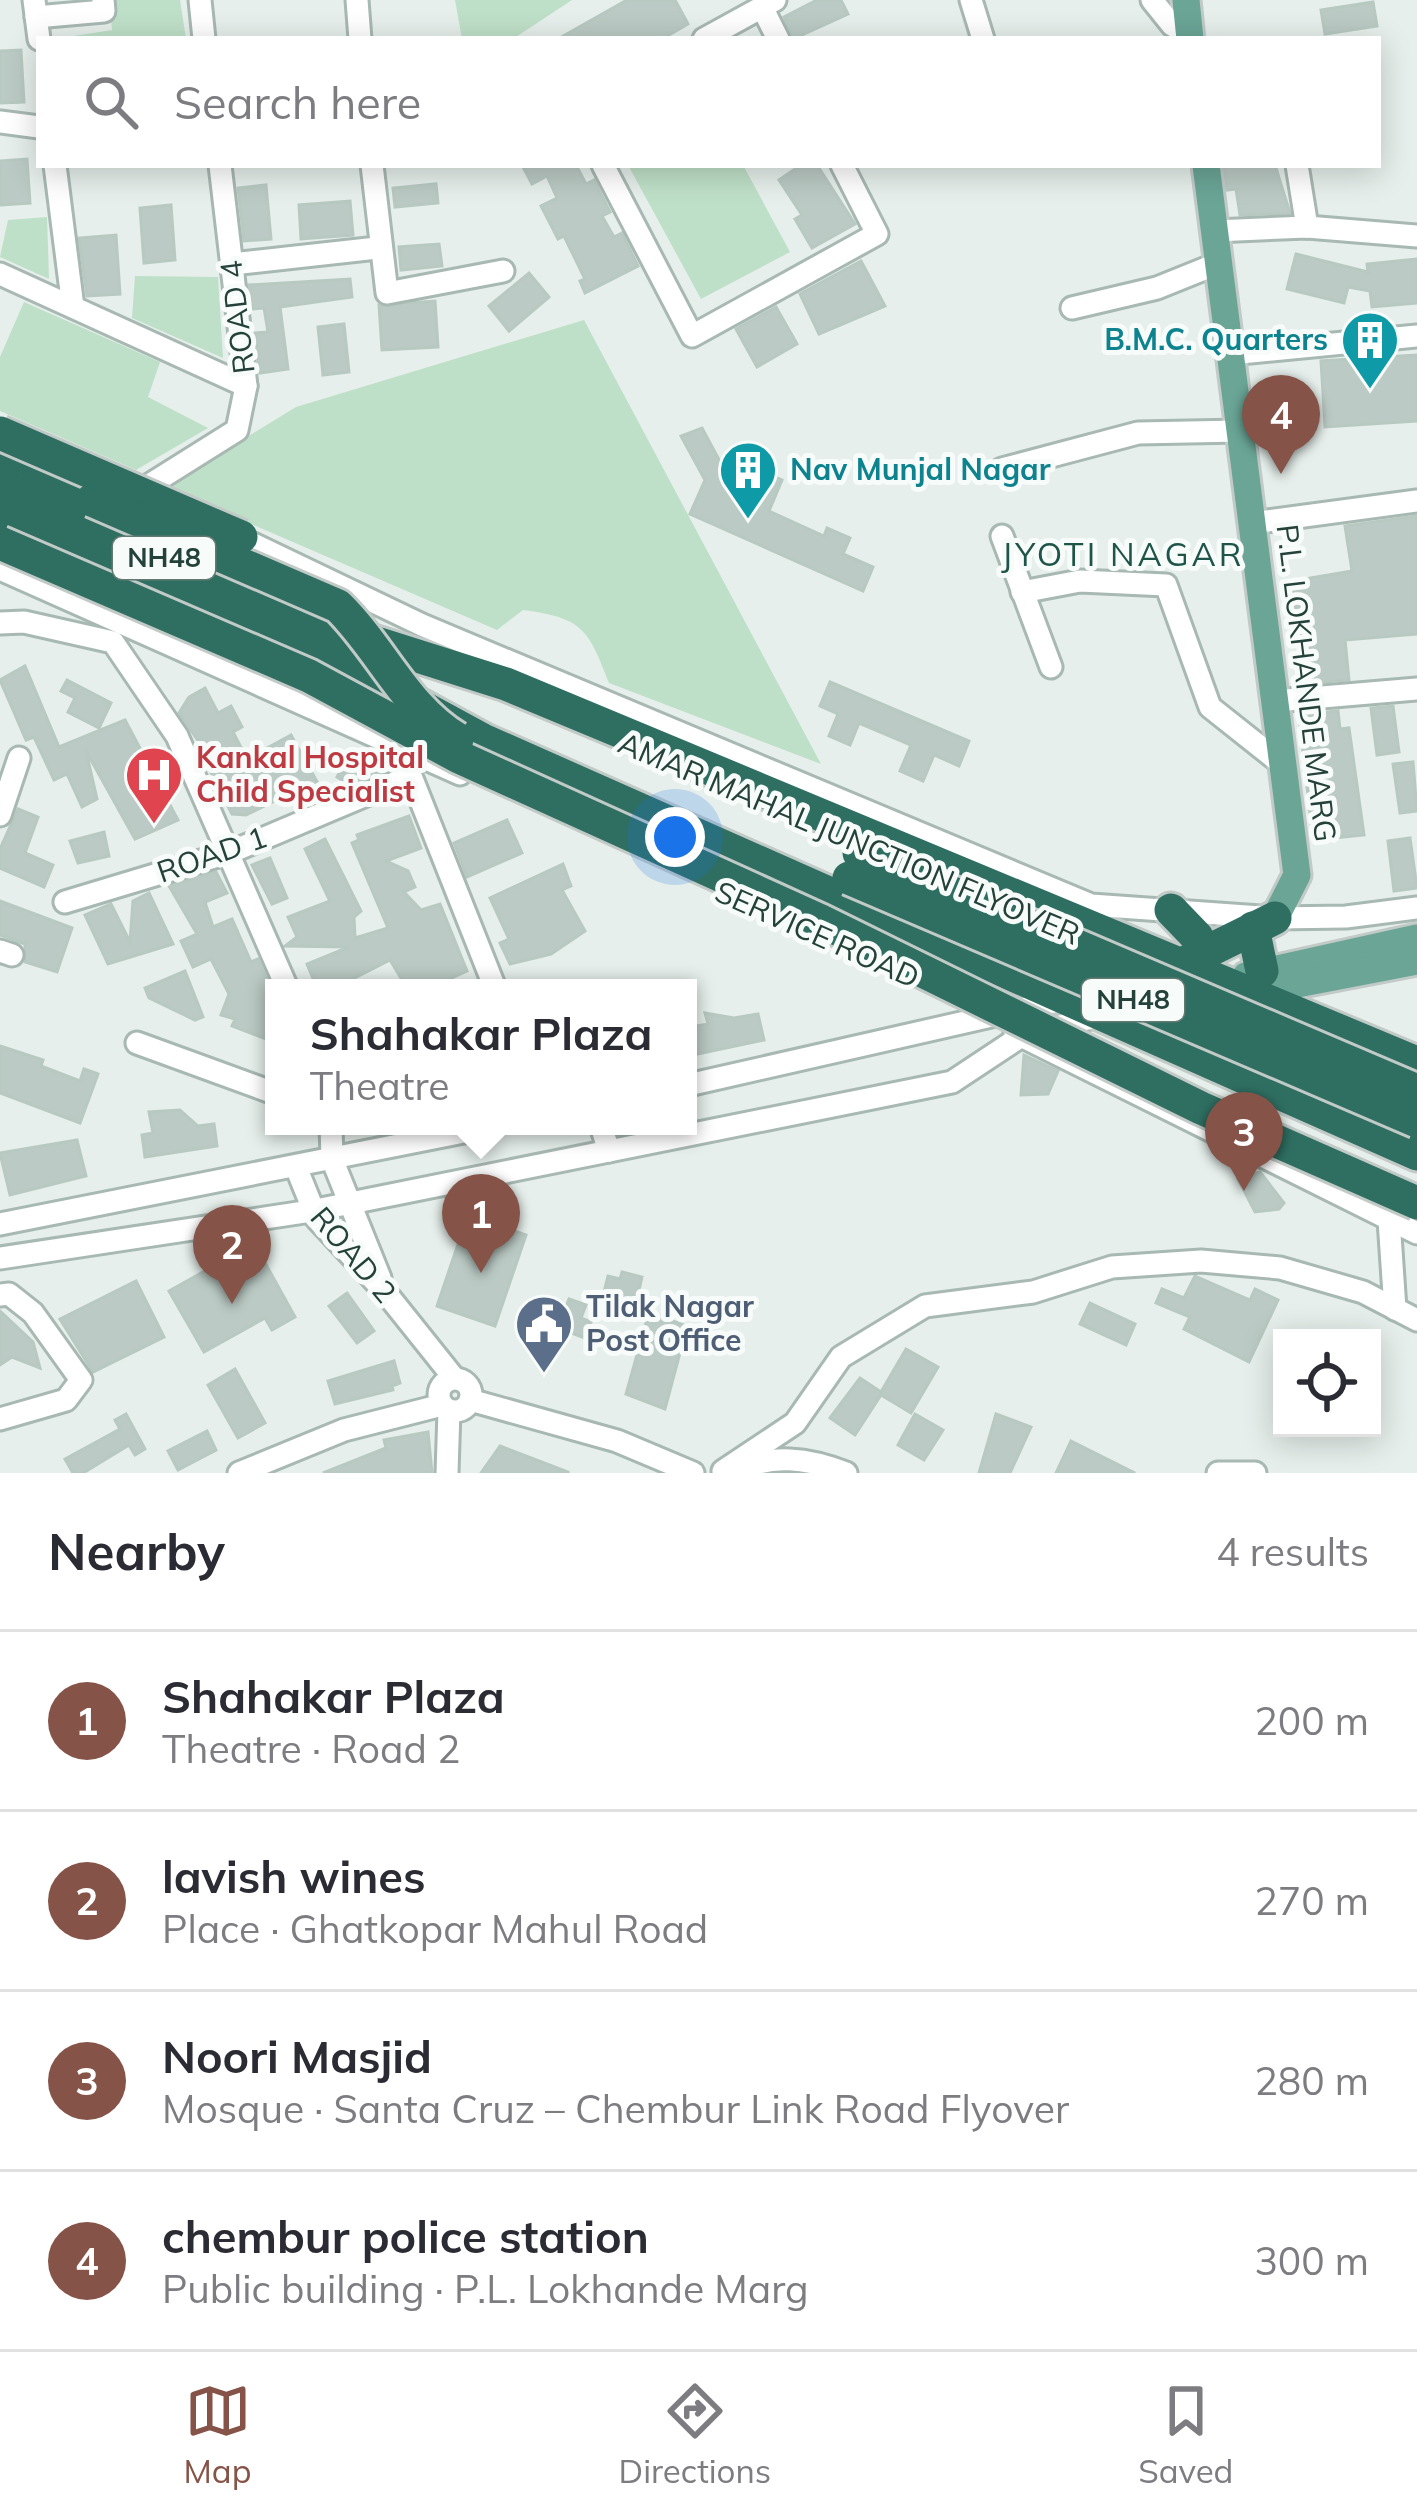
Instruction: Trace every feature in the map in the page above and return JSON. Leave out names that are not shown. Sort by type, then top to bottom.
[{"type":"highway","points":[[0,430],[300,564],[341,597],[337,636]]},
{"type":"highway","points":[[0,460],[301,586],[338,606],[337,636],[374,681],[483,740],[1417,1154]]},
{"type":"highway","name":"NH48","points":[[0,487],[337,636]]},
{"type":"highway","name":"NH48","points":[[0,517],[337,636]]},
{"type":"highway","points":[[0,543],[308,676],[459,757],[842,931],[1403,1212]]},
{"type":"highway","points":[[337,636],[418,640],[506,684],[1082,913],[1109,936],[1270,983],[1417,1063]]},
{"type":"highway","points":[[337,636],[439,728],[477,751],[1417,1183]]},
{"type":"highway","name":"AMAR MAHAL JUNCTION FLYOVER","points":[[337,636],[1417,1121]]},
{"type":"highway","points":[[355,727],[374,681]]},
{"type":"highway","name":"AMAR MAHAL JUNCTION FLYOVER","points":[[854,866],[1417,1090]]},
{"type":"highway","points":[[1171,910],[1178,953]]},
{"type":"highway","points":[[1178,953],[1257,921],[1270,983]]},
{"type":"main road","points":[[1186,0],[1190,36]]},
{"type":"main road","name":"P.L. LOKHANDE MARG","points":[[1206,168],[1297,875],[1257,921]]},
{"type":"main road","points":[[1061,997],[1270,983],[1417,938]]},
{"type":"main road","points":[[1106,1014],[1417,961]]},
{"type":"street","points":[[36,19],[61,7],[104,11],[103,0]]},
{"type":"street","points":[[200,0],[204,36]]},
{"type":"street","points":[[357,0],[360,36]]},
{"type":"street","points":[[971,0],[982,36]]},
{"type":"street","points":[[1152,0],[1172,25],[1188,36]]},
{"type":"street","points":[[709,36],[768,4],[777,36]]},
{"type":"street","points":[[0,122],[36,127]]},
{"type":"street","points":[[55,168],[73,307]]},
{"type":"street","name":"ROAD 4","points":[[142,489],[237,430],[247,386],[220,168]]},
{"type":"street","points":[[372,168],[377,248],[387,292],[503,271]]},
{"type":"street","points":[[605,168],[692,336],[877,234],[844,168]]},
{"type":"street","points":[[1297,168],[1307,227]]},
{"type":"street","points":[[1215,231],[1307,227],[1417,236]]},
{"type":"street","points":[[232,264],[377,248]]},
{"type":"street","points":[[1072,308],[1157,288],[1219,263]]},
{"type":"street","points":[[0,274],[247,386]]},
{"type":"street","points":[[1231,354],[1417,335]]},
{"type":"street","points":[[0,430],[142,489],[418,640]]},
{"type":"street","points":[[1002,470],[1138,433],[1240,431]]},
{"type":"street","points":[[1252,523],[1417,501]]},
{"type":"street","points":[[1002,536],[1052,667]]},
{"type":"street","name":"SERVICE ROAD","points":[[0,569],[116,632],[355,727],[987,1015],[1020,1037],[1403,1212],[1417,1234]]},
{"type":"street","points":[[1022,592],[1080,581],[1166,585],[1210,707],[1283,765]]},
{"type":"street","points":[[0,623],[116,632],[177,736],[283,979]]},
{"type":"street","points":[[1275,701],[1417,689]]},
{"type":"street","points":[[0,815],[20,758]]},
{"type":"street","name":"ROAD 1","points":[[65,902],[231,852],[411,776],[490,979]]},
{"type":"street","points":[[987,1015],[1082,913],[1171,910],[1257,921],[1417,908]]},
{"type":"street","points":[[697,1133],[952,1082],[1020,1037],[1061,997],[1109,936]]},
{"type":"street","points":[[697,1082],[1061,997]]},
{"type":"street","points":[[1020,1037],[1106,1014]]},
{"type":"street","points":[[136,1043],[265,1090]]},
{"type":"street","points":[[331,1135],[332,1159],[386,1293]]},
{"type":"street","points":[[0,1224],[450,1135]]},
{"type":"street","points":[[604,1135],[609,1151]]},
{"type":"street","points":[[0,1258],[311,1210],[689,1135]]},
{"type":"street","name":"ROAD 2","points":[[296,1166],[311,1210],[454,1378],[439,1391],[454,1405]]},
{"type":"street","points":[[1395,1309],[1403,1212]]},
{"type":"street","points":[[723,1472],[795,1423],[841,1357],[925,1306],[1033,1292],[1112,1267],[1201,1261],[1280,1268],[1363,1292],[1417,1320]]},
{"type":"street","points":[[0,1295],[9,1294],[33,1313],[81,1380],[65,1400],[0,1419]]},
{"type":"street","points":[[239,1473],[344,1430],[454,1405],[617,1441],[693,1473]]},
{"type":"street","points":[[447,1473],[454,1405]]},
{"type":"street","points":[[723,1472],[759,1459],[823,1464],[846,1473]]},
{"type":"street","points":[[1218,1473],[1255,1473]]},
{"type":"green space","points":[[109,0],[180,0],[186,36],[74,36],[112,30]]},
{"type":"green space","points":[[455,0],[572,0],[518,36],[461,36]]},
{"type":"green space","points":[[630,168],[745,168],[790,252],[701,299]]},
{"type":"green space","points":[[47,217],[49,279],[0,257],[8,220]]},
{"type":"green space","points":[[135,276],[218,277],[223,358],[132,318]]},
{"type":"green space","points":[[24,302],[160,362],[148,397],[208,428],[136,470],[0,411],[0,357]]},
{"type":"green space","points":[[584,320],[821,764],[609,683],[588,638],[571,622],[523,610],[497,630],[165,487],[296,407]]},
{"type":"building","points":[[627,0],[675,0],[688,24],[667,36],[563,36]]},
{"type":"building","points":[[817,0],[841,0],[848,14],[800,36],[792,36],[784,17]]},
{"type":"building","points":[[1373,2],[1377,26],[1325,34],[1321,10]]},
{"type":"building","points":[[21,50],[24,102],[0,103],[0,51]]},
{"type":"building","points":[[27,159],[30,203],[0,205],[0,161]]},
{"type":"building","points":[[524,168],[578,168],[586,184],[594,180],[610,212],[602,216],[614,237],[622,233],[638,266],[585,293],[580,281],[585,279],[564,236],[558,239],[541,206],[557,198],[547,176],[532,184]]},
{"type":"building","points":[[797,168],[819,168],[855,224],[812,248],[795,219],[802,215],[779,180]]},
{"type":"building","points":[[1224,168],[1276,168],[1290,213],[1240,215],[1236,189],[1227,190]]},
{"type":"building","points":[[436,184],[438,203],[395,207],[393,188]]},
{"type":"building","points":[[266,185],[271,239],[244,241],[238,188]]},
{"type":"building","points":[[350,201],[353,235],[301,239],[299,205]]},
{"type":"building","points":[[171,205],[175,260],[144,263],[140,208]]},
{"type":"building","points":[[116,235],[120,294],[87,296],[79,238]]},
{"type":"building","points":[[439,244],[442,266],[401,270],[399,247]]},
{"type":"building","points":[[1296,254],[1368,272],[1367,264],[1417,259],[1417,303],[1372,307],[1370,291],[1348,287],[1344,303],[1287,289]]},
{"type":"building","points":[[861,261],[885,306],[819,334],[800,294]]},
{"type":"building","points":[[529,273],[549,297],[509,331],[489,306]]},
{"type":"building","points":[[350,279],[352,297],[280,307],[288,369],[260,373],[255,333],[268,332],[264,308],[252,309],[249,285]]},
{"type":"building","points":[[435,301],[438,347],[382,350],[379,305]]},
{"type":"building","points":[[776,307],[797,344],[757,367],[736,329]]},
{"type":"building","points":[[344,324],[349,372],[323,375],[318,327]]},
{"type":"building","name":"B.M.C. Quarters","points":[[1417,355],[1417,421],[1325,427],[1321,361]]},
{"type":"building","name":"Nav Munjal Nagar","points":[[702,428],[732,484],[741,462],[782,480],[769,511],[824,536],[827,528],[850,538],[843,554],[873,567],[863,591],[690,514],[705,480],[681,436]]},
{"type":"building","points":[[1417,516],[1417,634],[1345,640],[1349,680],[1302,684],[1293,581],[1352,571],[1345,526]]},
{"type":"building","points":[[25,666],[59,747],[125,720],[178,820],[135,839],[86,751],[97,799],[82,807],[67,774],[54,780],[34,737],[26,740],[0,680]]},
{"type":"building","points":[[67,680],[111,703],[99,728],[68,712],[75,698],[61,691]]},
{"type":"building","points":[[830,682],[969,741],[959,766],[934,755],[923,781],[900,771],[911,745],[859,723],[850,745],[829,736],[838,714],[820,706]]},
{"type":"building","points":[[205,688],[218,713],[231,706],[242,727],[233,732],[247,759],[291,735],[320,787],[291,803],[287,795],[246,815],[232,814],[208,767],[214,764],[179,713],[189,697]]},
{"type":"building","points":[[1393,706],[1399,752],[1377,755],[1371,708]]},
{"type":"building","points":[[1338,711],[1340,729],[1349,728],[1364,835],[1313,840],[1299,715]]},
{"type":"building","points":[[340,750],[379,773],[350,785],[337,777],[343,766],[334,761]]},
{"type":"building","points":[[1413,762],[1417,811],[1400,813],[1393,764]]},
{"type":"building","points":[[18,809],[38,817],[25,853],[53,865],[44,887],[0,868],[0,849]]},
{"type":"building","points":[[409,816],[421,848],[386,861],[408,871],[415,887],[404,892],[421,910],[440,904],[467,971],[450,979],[402,979],[390,960],[353,979],[313,979],[307,964],[349,947],[285,946],[297,937],[288,917],[330,901],[305,849],[325,839],[361,911],[354,917],[355,938],[388,928],[352,843],[359,840],[357,835]]},
{"type":"building","points":[[507,820],[522,853],[467,877],[454,843]]},
{"type":"building","points":[[104,832],[109,856],[78,863],[70,841]]},
{"type":"building","points":[[1410,838],[1417,888],[1394,891],[1388,841]]},
{"type":"building","points":[[270,858],[287,898],[272,904],[252,865]]},
{"type":"building","points":[[563,864],[571,886],[562,890],[585,931],[551,954],[510,964],[500,943],[509,939],[490,898]]},
{"type":"building","points":[[216,872],[227,893],[205,902],[213,927],[232,919],[251,962],[258,959],[267,979],[265,1039],[232,1026],[235,1019],[221,1015],[229,994],[211,959],[193,967],[181,941],[197,934],[169,886]]},
{"type":"building","points":[[149,893],[173,944],[108,964],[85,915],[111,904],[130,942],[133,901]]},
{"type":"building","points":[[0,901],[72,928],[57,972],[25,962],[25,944],[0,935]]},
{"type":"building","points":[[185,971],[203,1017],[195,1020],[149,998],[145,988]]},
{"type":"building","points":[[705,1013],[734,1018],[758,1014],[764,1040],[697,1054],[697,1026],[708,1024]]},
{"type":"building","points":[[0,1046],[43,1060],[41,1066],[80,1081],[84,1069],[98,1074],[80,1123],[0,1093]]},
{"type":"building","points":[[1024,1055],[1058,1071],[1048,1094],[1021,1095]]},
{"type":"building","points":[[180,1110],[198,1126],[214,1124],[217,1146],[145,1157],[142,1135],[153,1133],[149,1112]]},
{"type":"building","points":[[77,1140],[86,1176],[10,1195],[0,1153]]},
{"type":"building","points":[[1260,1172],[1284,1203],[1279,1209],[1255,1212],[1238,1179]]},
{"type":"building","points":[[468,1215],[526,1235],[495,1326],[437,1306]]},
{"type":"building","points":[[228,1258],[264,1261],[295,1317],[272,1330],[265,1318],[204,1352],[169,1291]]},
{"type":"building","points":[[622,1272],[642,1277],[633,1315],[602,1300],[608,1276],[620,1279]]},
{"type":"building","points":[[1195,1276],[1250,1300],[1255,1289],[1278,1300],[1249,1362],[1184,1329],[1190,1317],[1156,1303],[1162,1289],[1184,1298]]},
{"type":"building","points":[[136,1281],[164,1337],[93,1372],[60,1319]]},
{"type":"building","points":[[347,1293],[374,1331],[357,1343],[329,1306]]},
{"type":"building","points":[[569,1299],[586,1305],[581,1318],[591,1322],[585,1338],[550,1325],[557,1307],[565,1310]]},
{"type":"building","points":[[1090,1303],[1135,1324],[1126,1345],[1080,1324]]},
{"type":"building","points":[[0,1311],[33,1342],[40,1368],[12,1357],[0,1365]]},
{"type":"building","points":[[649,1312],[694,1329],[686,1351],[681,1349],[665,1409],[626,1394]]},
{"type":"building","points":[[906,1349],[938,1367],[911,1413],[881,1395],[855,1435],[830,1418],[860,1378],[881,1392]]},
{"type":"building","points":[[394,1361],[400,1383],[393,1390],[335,1404],[328,1381]]},
{"type":"building","points":[[235,1369],[265,1423],[238,1438],[208,1385]]},
{"type":"building","points":[[126,1414],[145,1449],[135,1455],[129,1445],[83,1473],[73,1473],[65,1459],[120,1429],[115,1420]]},
{"type":"building","points":[[915,1414],[943,1430],[924,1460],[898,1445]]},
{"type":"building","points":[[996,1414],[1031,1427],[1010,1473],[979,1473]]},
{"type":"building","points":[[207,1431],[216,1450],[178,1470],[168,1451]]},
{"type":"building","points":[[428,1432],[432,1473],[323,1473],[386,1448],[384,1440]]},
{"type":"building","points":[[1071,1441],[1135,1473],[1056,1473]]},
{"type":"building","points":[[500,1446],[568,1472],[568,1473],[481,1473]]},
{"type":"place","name":"B.M.C. Quarters","points":[[1370,391]]},
{"type":"place","name":"chembur police station","points":[[1281,474]]},
{"type":"place","name":"Nav Munjal Nagar","points":[[748,521]]},
{"type":"place","name":"Kankal Hospital Child Specialist","points":[[154,826]]},
{"type":"place","name":"Noori Masjid","points":[[1244,1191]]},
{"type":"place","name":"Shahakar Plaza","points":[[481,1273]]},
{"type":"place","name":"lavish wines","points":[[232,1304]]},
{"type":"place","name":"Tilak Nagar Post Office","points":[[544,1375]]},
{"type":"district","name":"JYOTI NAGAR","points":[[1123,554]]}]
